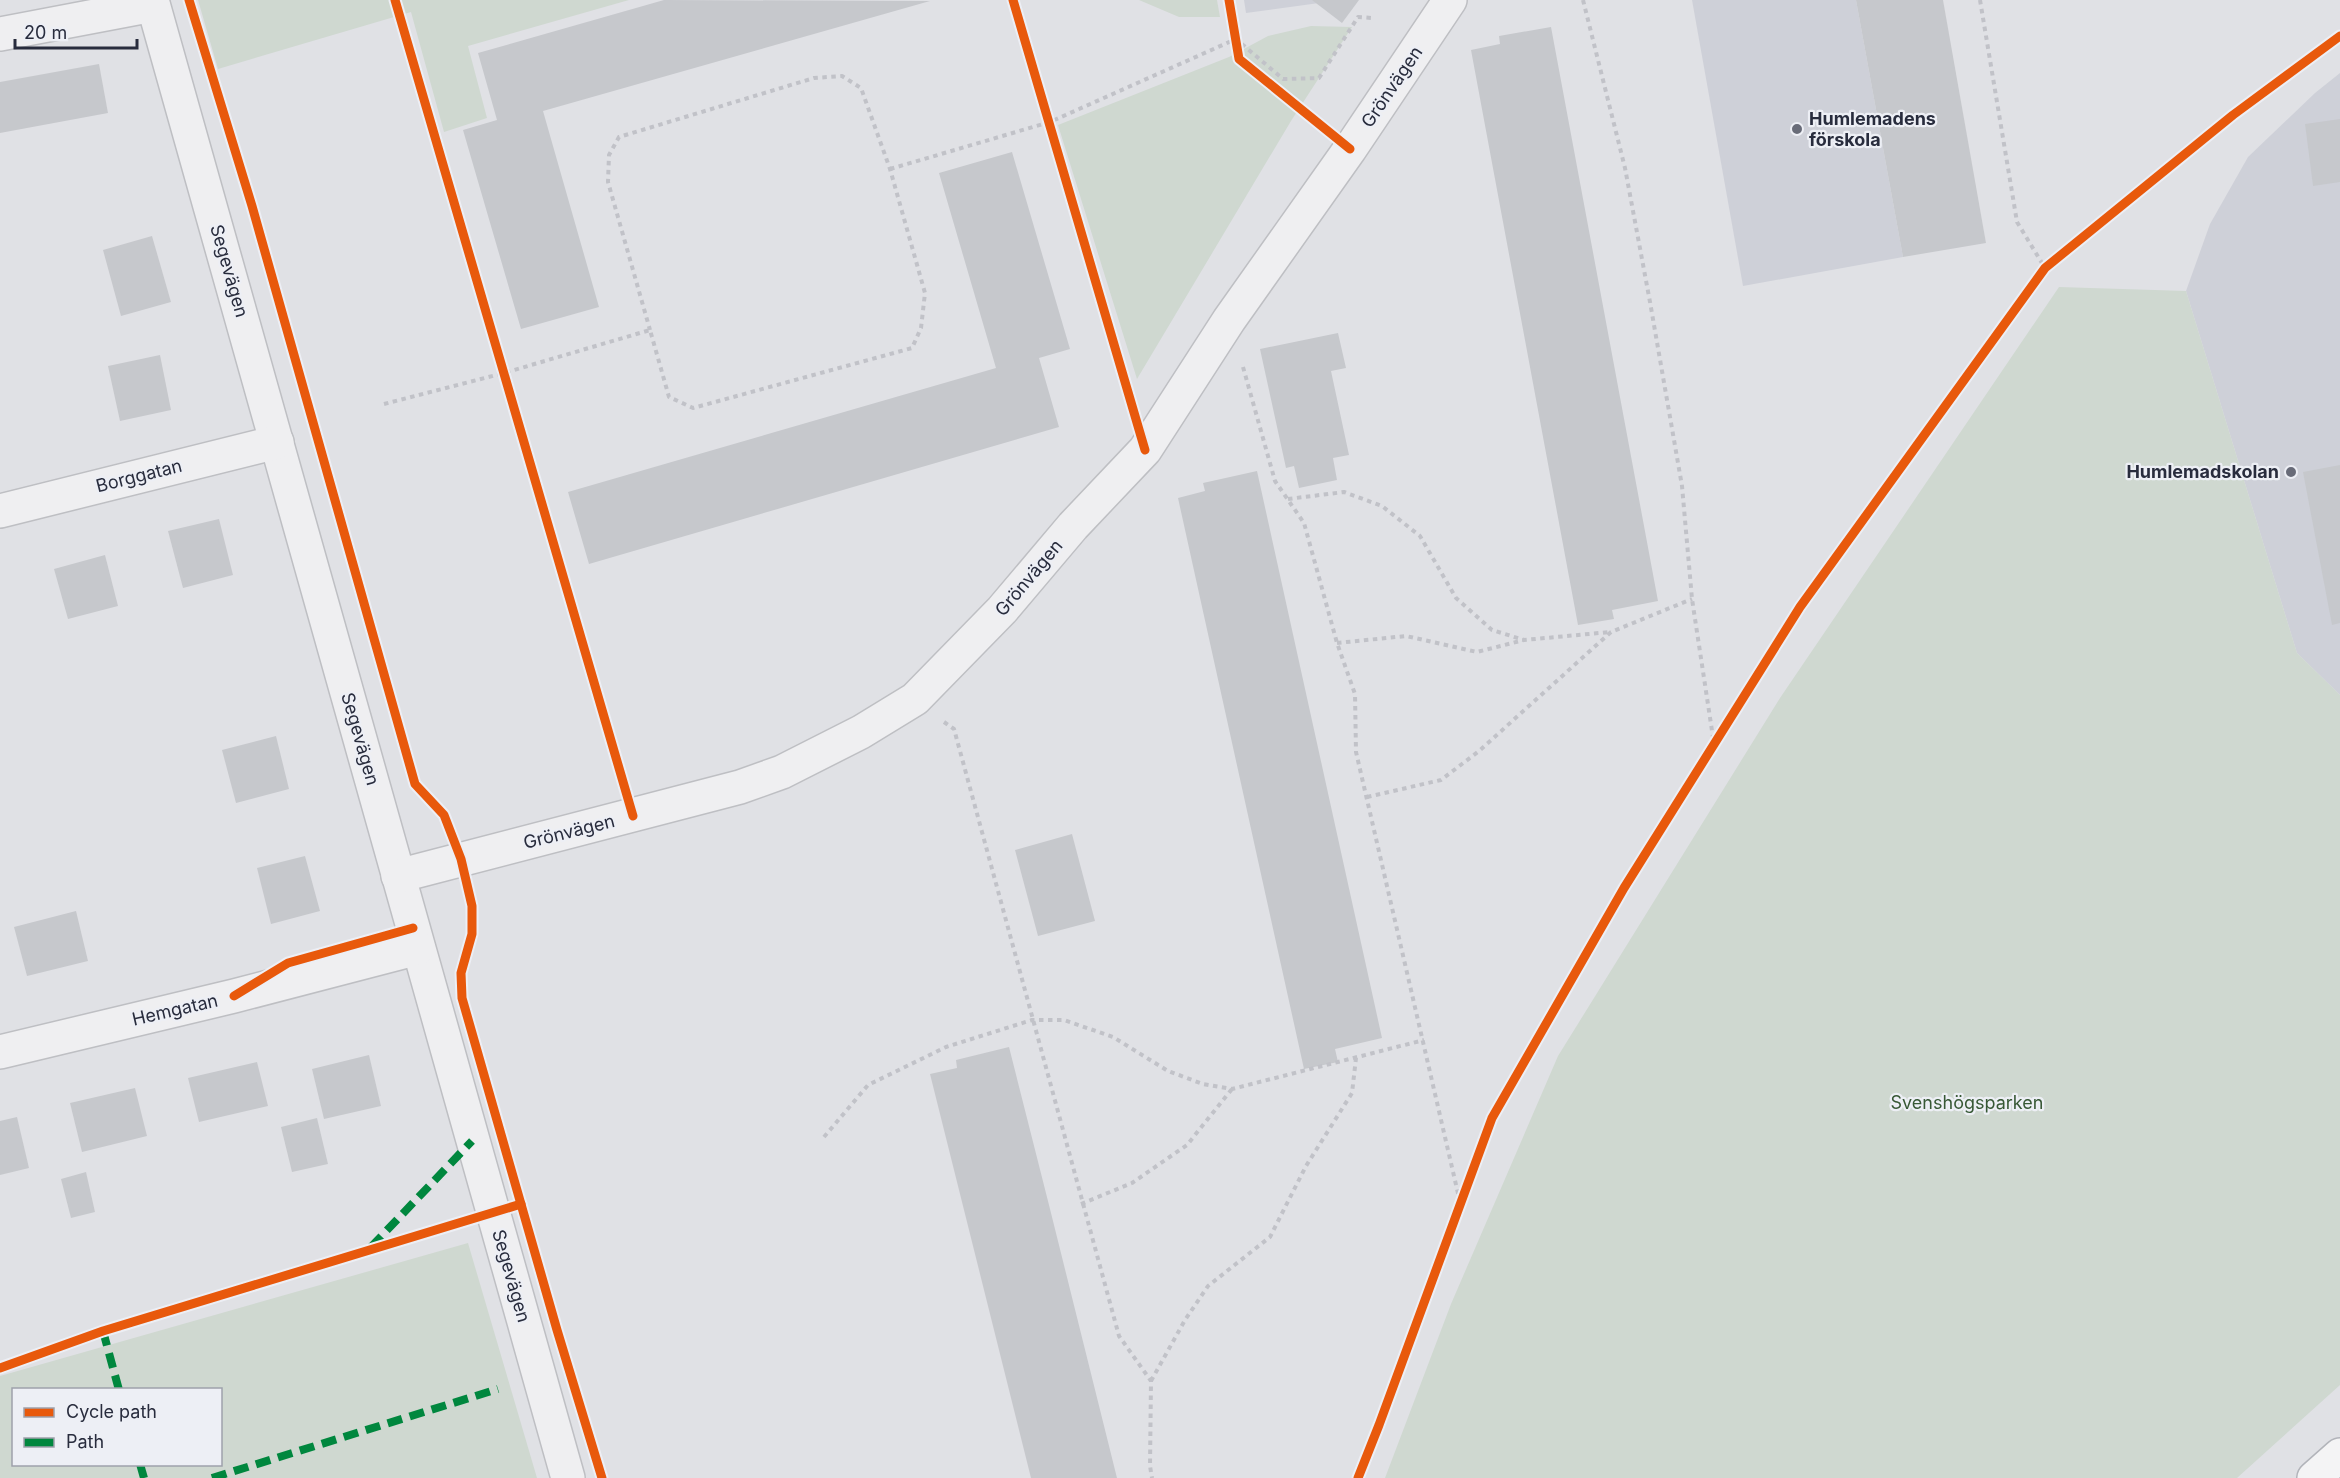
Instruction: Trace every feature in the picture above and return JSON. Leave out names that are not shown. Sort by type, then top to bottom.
[{"type":"highway","points":[[2314,1478],[2340,1455]]},
{"type":"street","name":"Grönvägen","points":[[399,876],[740,787],[782,772],[861,732],[915,699],[1002,610],[1073,526],[1145,450],[1229,320],[1350,149],[1450,0]]},
{"type":"street","points":[[0,34],[153,2]]},
{"type":"street","name":"Segevägen","points":[[153,2],[568,1478]]},
{"type":"street","name":"Borggatan","points":[[0,511],[277,442]]},
{"type":"street","name":"Hemgatan","points":[[0,1052],[234,996],[418,948]]},
{"type":"path","points":[[1583,0],[1625,168],[1650,302],[1682,486],[1692,599],[1714,744]]},
{"type":"path","points":[[1980,0],[2017,222],[2045,268]]},
{"type":"path","points":[[1235,35],[1283,79],[1319,78],[1358,17],[1372,18]]},
{"type":"path","points":[[1235,35],[1239,59]]},
{"type":"path","points":[[890,169],[1050,122],[1235,35]]},
{"type":"path","points":[[842,76],[861,88],[890,169],[925,293],[921,328],[912,348],[693,408],[669,398],[650,330],[608,182],[609,155],[619,137],[814,78],[842,76]]},
{"type":"path","points":[[1046,111],[1053,133]]},
{"type":"path","points":[[2038,278],[2054,261]]},
{"type":"path","points":[[1229,320],[1275,481],[1304,523],[1337,643],[1354,694],[1356,752],[1460,1202]]},
{"type":"path","points":[[384,404],[504,373],[650,330]]},
{"type":"path","points":[[501,362],[507,384]]},
{"type":"path","points":[[1288,499],[1344,492],[1383,506],[1420,536],[1456,598],[1492,630],[1524,640]]},
{"type":"path","points":[[1337,643],[1406,636],[1477,652],[1524,640],[1611,632],[1692,599]]},
{"type":"path","points":[[1367,797],[1441,780],[1479,751],[1611,632]]},
{"type":"path","points":[[915,699],[954,729],[1081,1204],[1119,1336],[1151,1381]]},
{"type":"path","points":[[1708,754],[1720,735]]},
{"type":"path","points":[[824,1137],[868,1084],[946,1047],[1032,1020],[1064,1020],[1113,1037],[1168,1071],[1203,1084],[1232,1089],[1424,1040]]},
{"type":"path","points":[[1152,1478],[1149,1466],[1151,1381],[1185,1320],[1208,1286],[1270,1237],[1306,1166],[1352,1093],[1356,1058]]},
{"type":"path","points":[[1081,1204],[1132,1183],[1187,1145],[1232,1089]]},
{"type":"path","points":[[1456,1213],[1468,1181]]},
{"type":"shaded area","points":[[1244,0],[1341,0],[1246,13]]},
{"type":"shaded area","name":"Humlemadens förskola","points":[[1692,0],[1856,0],[1903,257],[1743,286]]},
{"type":"shaded area","name":"Humlemadskolan","points":[[2340,73],[2340,695],[2297,653],[2186,291],[2210,224],[2248,157],[2315,93]]},
{"type":"green space","points":[[198,0],[629,0],[468,46],[487,118],[444,132],[411,12],[218,69]]},
{"type":"green space","points":[[1139,0],[1217,0],[1220,17],[1179,17]]},
{"type":"green space","points":[[1311,26],[1352,27],[1291,121],[1137,379],[1058,125],[1229,57],[1268,36]]},
{"type":"green space","name":"Svenshögsparken","points":[[2059,287],[2186,291],[2297,653],[2340,695],[2340,1385],[2237,1478],[1385,1478],[1451,1304],[1558,1056],[1780,698]]},
{"type":"green space","points":[[468,1243],[537,1478],[0,1478],[0,1376]]},
{"type":"building","points":[[664,0],[930,1],[543,111],[599,307],[521,329],[463,130],[497,120],[478,53]]},
{"type":"building","points":[[1312,0],[1359,0],[1342,23]]},
{"type":"building","points":[[1856,0],[1943,0],[1986,243],[1903,257]]},
{"type":"building","points":[[1551,27],[1658,601],[1612,610],[1614,619],[1578,625],[1471,50],[1500,44],[1499,36]]},
{"type":"building","points":[[99,64],[108,113],[0,133],[0,82]]},
{"type":"building","points":[[2340,119],[2340,182],[2313,186],[2305,124]]},
{"type":"building","points":[[1012,152],[1070,349],[1039,358],[1059,427],[589,564],[568,492],[996,368],[939,173]]},
{"type":"building","points":[[152,236],[171,302],[121,316],[103,250]]},
{"type":"building","points":[[1338,333],[1346,368],[1331,371],[1349,455],[1333,458],[1337,480],[1299,488],[1294,466],[1286,468],[1260,349]]},
{"type":"building","points":[[160,355],[171,410],[120,421],[108,366]]},
{"type":"building","points":[[2340,465],[2340,623],[2332,625],[2303,472]]},
{"type":"building","points":[[1257,471],[1382,1038],[1335,1049],[1338,1062],[1304,1069],[1178,498],[1205,491],[1203,483]]},
{"type":"building","points":[[219,519],[233,575],[183,588],[168,531]]},
{"type":"building","points":[[105,555],[118,606],[68,619],[54,569]]},
{"type":"building","points":[[276,736],[289,789],[236,803],[222,750]]},
{"type":"building","points":[[1072,834],[1095,921],[1038,936],[1015,850]]},
{"type":"building","points":[[305,856],[320,911],[271,924],[257,868]]},
{"type":"building","points":[[76,911],[88,961],[27,976],[14,927]]},
{"type":"building","points":[[1009,1047],[1117,1478],[1031,1478],[930,1074],[957,1068],[956,1060]]},
{"type":"building","points":[[369,1055],[381,1106],[324,1119],[312,1069]]},
{"type":"building","points":[[257,1062],[268,1106],[199,1122],[188,1078]]},
{"type":"building","points":[[135,1088],[147,1136],[82,1152],[70,1103]]},
{"type":"building","points":[[17,1117],[29,1168],[0,1175],[0,1121]]},
{"type":"building","points":[[317,1118],[328,1164],[292,1172],[281,1127]]},
{"type":"building","points":[[86,1172],[95,1212],[71,1218],[61,1179]]},
{"type":"marked path","points":[[371,1247],[472,1141]]},
{"type":"marked path","points":[[103,1331],[118,1388]]},
{"type":"marked path","points":[[212,1478],[498,1389]]},
{"type":"marked path","points":[[141,1466],[144,1478]]},
{"type":"cycle path","points":[[189,0],[252,206],[415,784],[444,815],[461,859],[472,906],[472,934],[461,973],[462,998],[602,1478]]},
{"type":"cycle path","points":[[395,0],[633,816]]},
{"type":"cycle path","points":[[1013,0],[1145,450]]},
{"type":"cycle path","points":[[1229,0],[1239,59],[1350,149]]},
{"type":"cycle path","points":[[1358,1478],[1492,1118],[1624,888],[1800,607],[2045,268],[2233,115],[2340,36]]},
{"type":"cycle path","points":[[234,996],[288,963],[413,928]]},
{"type":"cycle path","points":[[0,1368],[103,1331],[521,1204]]},
{"type":"place","name":"Humlemadens förskola","points":[[1797,129]]},
{"type":"place","name":"Humlemadskolan","points":[[2291,472]]}]
